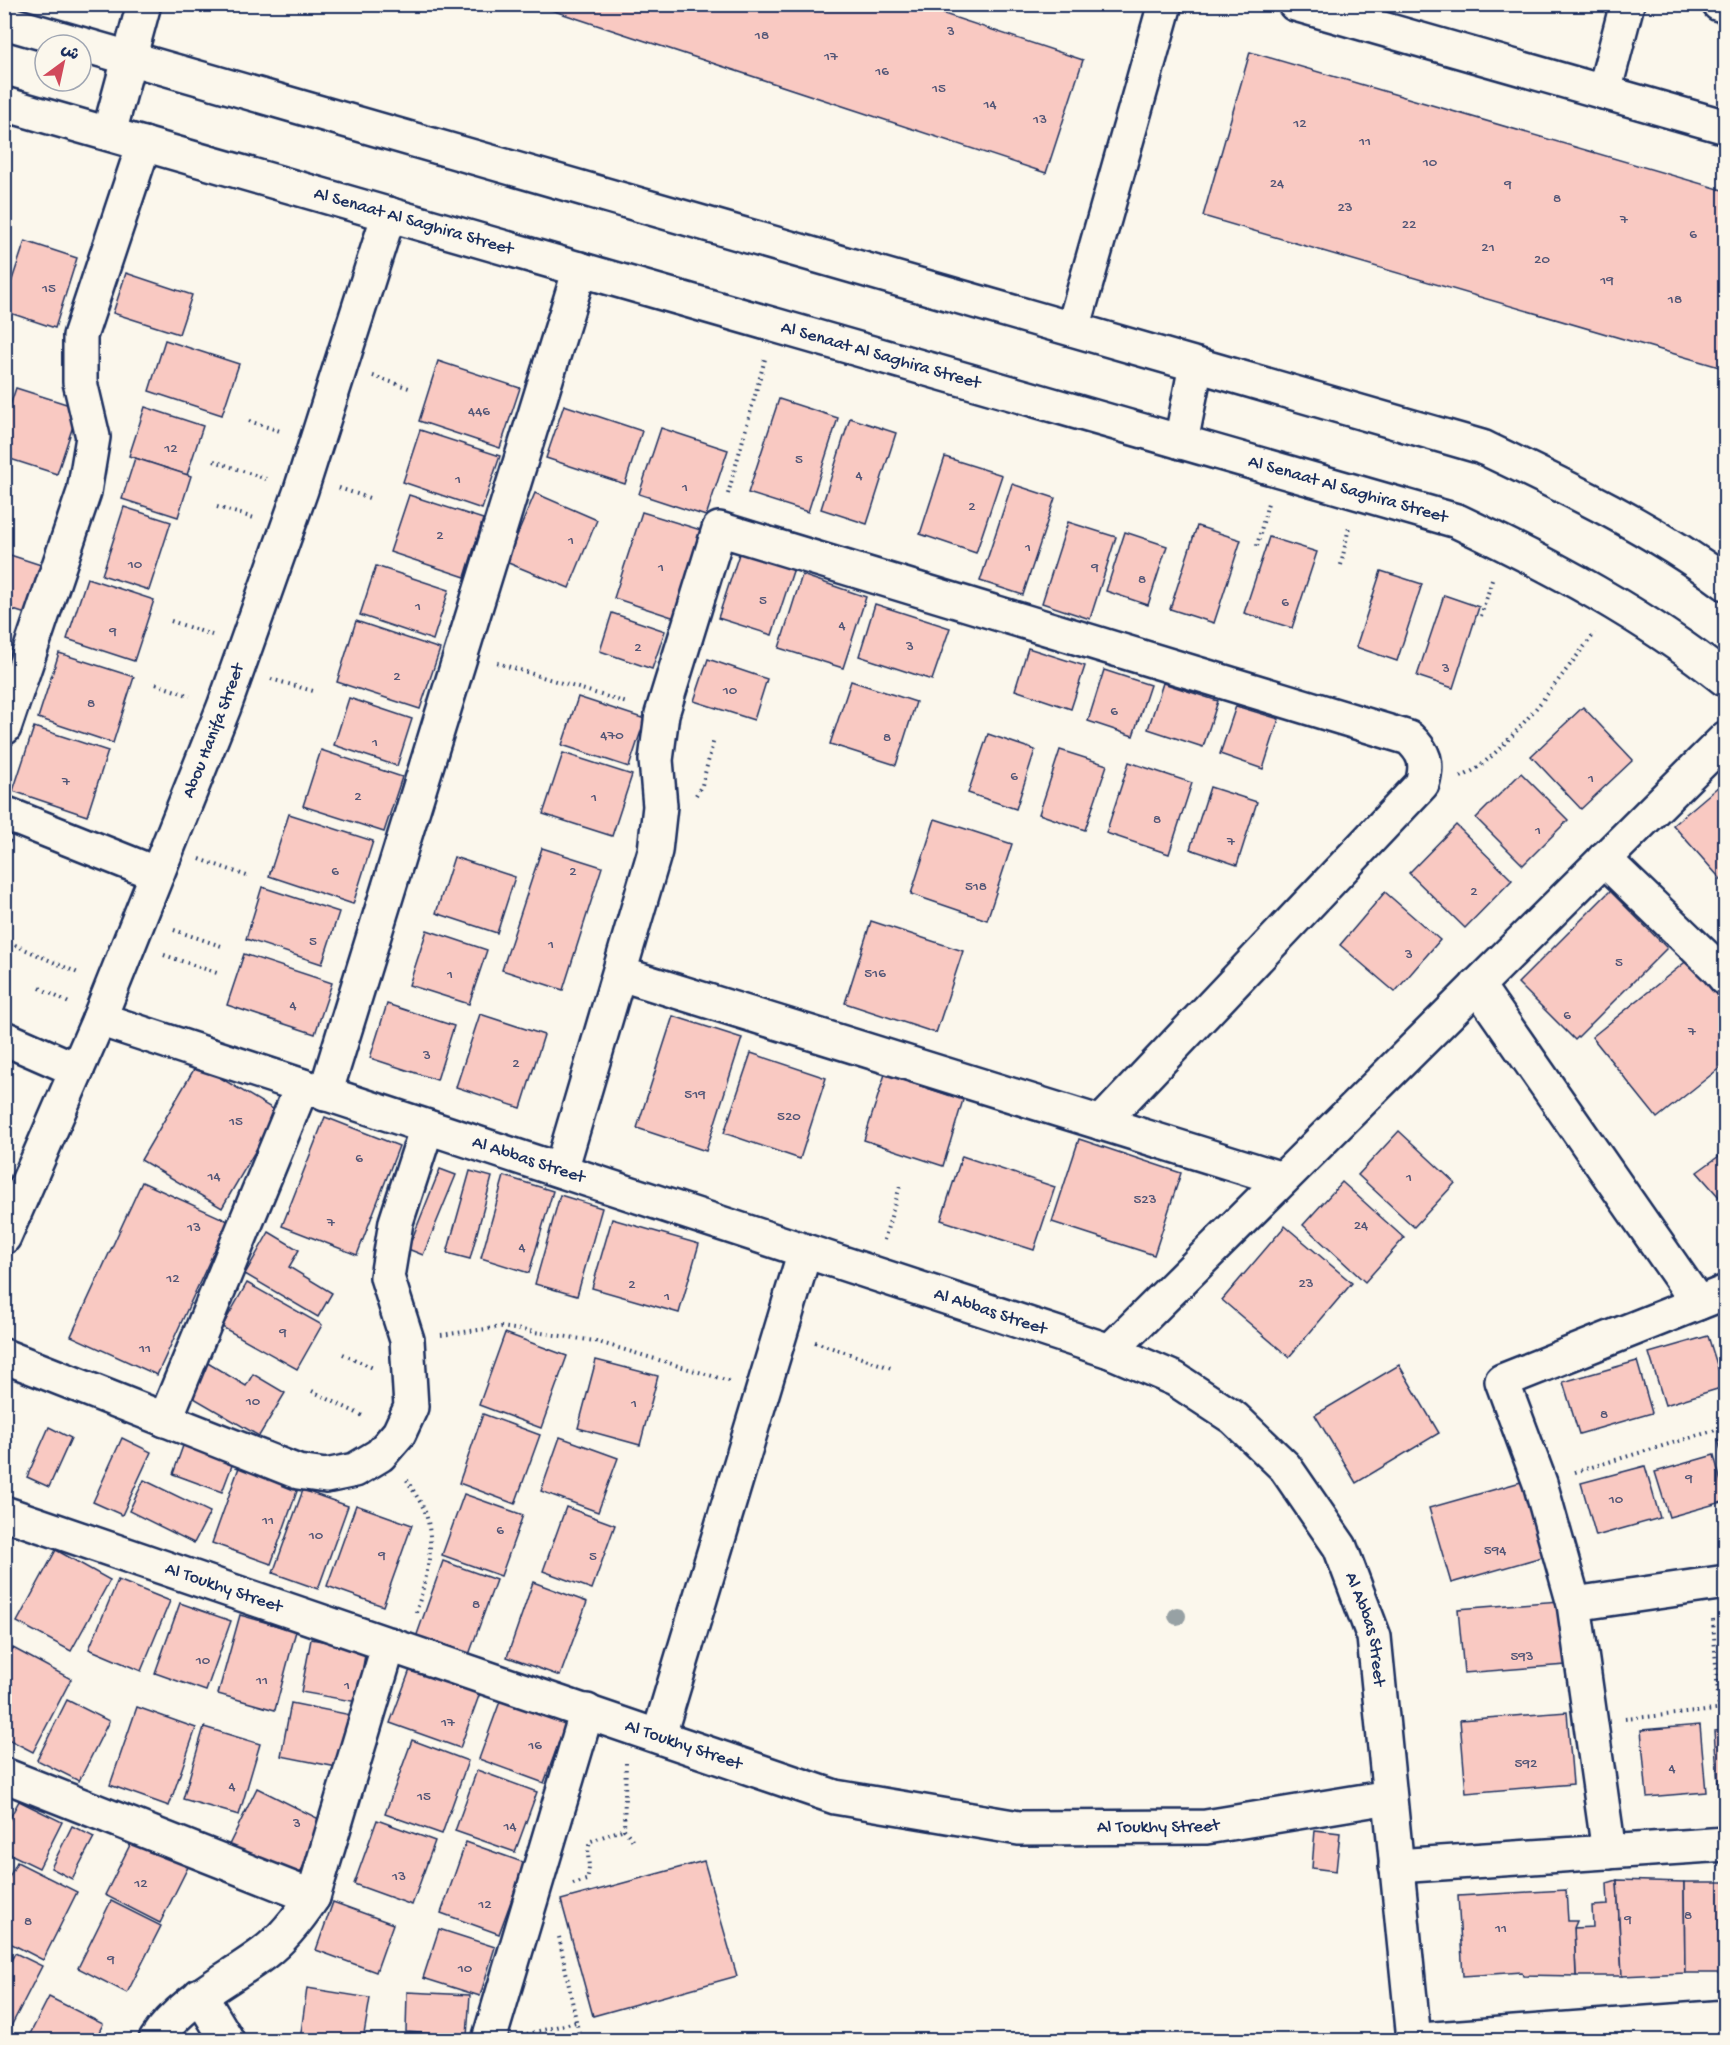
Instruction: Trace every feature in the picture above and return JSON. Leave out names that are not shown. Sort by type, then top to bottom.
[{"type":"street","points":[[109,133],[144,4]]},
{"type":"street","points":[[1073,330],[1166,4]]},
{"type":"street","points":[[1295,4],[1346,11],[1604,92],[1725,127]]},
{"type":"street","points":[[1604,92],[1627,4]]},
{"type":"street","points":[[1719,4],[1725,6]]},
{"type":"street","points":[[4,22],[1482,447],[1594,500],[1701,565],[1725,583]]},
{"type":"street","name":"Al Senaat Al Saghira Street","points":[[4,104],[1457,521],[1540,560],[1619,604],[1691,652],[1725,680]]},
{"type":"street","points":[[4,728],[84,492],[93,436],[80,382],[80,336],[144,144]]},
{"type":"street","name":"Abou Hanifa Street","points":[[4,1237],[99,1019],[238,669],[301,490],[389,214]]},
{"type":"street","points":[[165,1420],[314,1090],[462,652],[580,269]]},
{"type":"street","points":[[1180,442],[1196,365]]},
{"type":"street","points":[[561,1170],[621,975],[655,851],[660,806],[656,760],[662,714],[719,529],[1409,738],[1422,750],[1427,767],[1422,784],[1101,1123]]},
{"type":"street","points":[[1110,1351],[1725,738]]},
{"type":"street","points":[[4,813],[162,861]]},
{"type":"street","points":[[1604,859],[1716,967],[1725,979]]},
{"type":"street","points":[[621,975],[1282,1179]]},
{"type":"street","points":[[1477,985],[1712,1297],[1502,1380],[1540,1483],[1574,1604],[1610,1852]]},
{"type":"street","name":"Al Abbas Street","points":[[99,1019],[1110,1351],[1175,1379],[1234,1418],[1285,1467],[1340,1547],[1374,1637],[1414,2040]]},
{"type":"street","points":[[4,1038],[77,1070]]},
{"type":"street","points":[[4,1356],[298,1472],[326,1476],[355,1470],[390,1444],[411,1407],[407,1340],[387,1277],[396,1222],[427,1127]]},
{"type":"street","points":[[648,1731],[762,1391],[805,1251]]},
{"type":"street","name":"Al Toukhy Street","points":[[4,1513],[648,1731],[835,1797],[1019,1828],[1206,1827],[1389,1797]]},
{"type":"street","points":[[1574,1604],[1718,1583]]},
{"type":"street","points":[[156,2040],[163,2030],[200,1995],[266,1952],[292,1927],[313,1897],[397,1647]]},
{"type":"street","points":[[489,2040],[587,1711]]},
{"type":"street","points":[[5,1778],[313,1897]]},
{"type":"street","points":[[1396,1866],[1725,1844]]},
{"type":"street","points":[[200,1995],[227,2040]]},
{"type":"street","points":[[1421,2040],[1649,2032],[1725,2017]]},
{"type":"path","points":[[719,529],[774,325]]},
{"type":"path","points":[[214,462],[301,490]]},
{"type":"path","points":[[1257,546],[1277,469]]},
{"type":"path","points":[[1422,784],[1457,778],[1474,771],[1496,754],[1619,604]]},
{"type":"path","points":[[462,652],[662,714]]},
{"type":"path","points":[[238,669],[313,691]]},
{"type":"path","points":[[162,861],[247,876]]},
{"type":"path","points":[[134,931],[224,947]]},
{"type":"path","points":[[134,931],[220,974]]},
{"type":"path","points":[[4,940],[111,988]]},
{"type":"path","points":[[874,1273],[901,1183]]},
{"type":"path","points":[[407,1340],[501,1327],[595,1341],[762,1391]]},
{"type":"path","points":[[781,1330],[894,1369]]},
{"type":"path","points":[[312,1391],[390,1444],[424,1510],[430,1546],[425,1581],[397,1647]]},
{"type":"path","points":[[1540,1483],[1725,1427]]},
{"type":"path","points":[[1718,1583],[1719,1710]]},
{"type":"path","points":[[1591,1722],[1725,1709]]},
{"type":"path","points":[[635,1843],[624,1829],[626,1763],[648,1731]]},
{"type":"path","points":[[567,1886],[579,1884],[587,1878],[588,1848],[591,1840],[624,1829]]},
{"type":"path","points":[[557,1929],[580,2040]]},
{"type":"path","points":[[522,2035],[576,2022]]},
{"type":"building","points":[[533,4],[914,4],[1083,60],[1046,173]]},
{"type":"building","points":[[1250,52],[1726,191],[1726,369],[1203,216]]},
{"type":"building","points":[[25,241],[77,258],[55,328],[4,311],[4,304]]},
{"type":"building","points":[[126,273],[192,295],[179,334],[113,313]]},
{"type":"building","points":[[165,340],[239,364],[222,415],[149,391]]},
{"type":"building","points":[[438,361],[520,388],[500,448],[419,421]]},
{"type":"building","points":[[16,388],[79,408],[57,474],[4,457],[4,423]]},
{"type":"building","points":[[779,399],[838,418],[808,512],[748,493]]},
{"type":"building","points":[[564,405],[642,431],[625,484],[546,458]]},
{"type":"building","points":[[145,407],[203,426],[187,475],[129,456]]},
{"type":"building","points":[[850,418],[896,433],[867,524],[821,509]]},
{"type":"building","points":[[661,428],[728,450],[706,516],[639,494]]},
{"type":"building","points":[[420,430],[500,456],[482,509],[403,482]]},
{"type":"building","points":[[945,457],[1002,475],[976,553],[920,534]]},
{"type":"building","points":[[135,458],[191,476],[178,517],[122,499]]},
{"type":"building","points":[[1012,484],[1055,498],[1023,595],[980,581]]},
{"type":"building","points":[[535,493],[597,520],[569,588],[506,562]]},
{"type":"building","points":[[409,495],[483,519],[465,577],[390,552]]},
{"type":"building","points":[[124,507],[171,522],[149,590],[102,575]]},
{"type":"building","points":[[642,512],[704,531],[675,618],[614,598]]},
{"type":"building","points":[[1068,522],[1116,537],[1090,619],[1042,603]]},
{"type":"building","points":[[1197,526],[1241,540],[1214,623],[1170,609]]},
{"type":"building","points":[[1125,532],[1167,546],[1148,605],[1106,591]]},
{"type":"building","points":[[1269,537],[1317,552],[1292,628],[1244,613]]},
{"type":"building","points":[[740,551],[794,568],[772,635],[718,618]]},
{"type":"building","points":[[4,553],[44,566],[29,615],[4,607]]},
{"type":"building","points":[[376,566],[449,590],[433,640],[360,615]]},
{"type":"building","points":[[1381,571],[1422,584],[1397,661],[1356,647]]},
{"type":"building","points":[[802,575],[866,597],[843,668],[779,648]]},
{"type":"building","points":[[87,578],[154,600],[134,661],[67,639]]},
{"type":"building","points":[[1444,595],[1479,607],[1453,688],[1417,676]]},
{"type":"building","points":[[875,604],[950,628],[932,680],[859,656]]},
{"type":"building","points":[[612,613],[665,631],[652,669],[600,651]]},
{"type":"building","points":[[356,621],[440,649],[420,709],[337,682]]},
{"type":"building","points":[[1028,648],[1085,666],[1071,709],[1015,690]]},
{"type":"building","points":[[59,653],[134,677],[113,743],[38,718]]},
{"type":"building","points":[[708,659],[767,679],[754,720],[694,701]]},
{"type":"building","points":[[1104,670],[1150,685],[1133,736],[1088,721]]},
{"type":"building","points":[[851,681],[916,702],[896,765],[830,744]]},
{"type":"building","points":[[1163,683],[1218,701],[1203,747],[1148,729]]},
{"type":"building","points":[[578,697],[645,719],[629,767],[562,745]]},
{"type":"building","points":[[349,698],[412,719],[397,766],[334,745]]},
{"type":"building","points":[[1236,706],[1279,719],[1263,769],[1220,754]]},
{"type":"building","points":[[1583,707],[1633,760],[1581,809],[1531,756]]},
{"type":"building","points":[[34,727],[108,751],[87,816],[13,791]]},
{"type":"building","points":[[988,734],[1035,750],[1016,809],[968,793]]},
{"type":"building","points":[[321,750],[402,777],[384,832],[303,806]]},
{"type":"building","points":[[1060,750],[1107,765],[1085,830],[1039,814]]},
{"type":"building","points":[[563,753],[632,775],[612,836],[543,814]]},
{"type":"building","points":[[1129,762],[1192,783],[1169,854],[1106,833]]},
{"type":"building","points":[[1521,773],[1568,820],[1523,865],[1476,818]]},
{"type":"building","points":[[1726,780],[1726,885],[1673,825]]},
{"type":"building","points":[[1210,787],[1257,802],[1237,865],[1190,849]]},
{"type":"building","points":[[289,814],[373,841],[353,904],[269,876]]},
{"type":"building","points":[[935,819],[1012,844],[987,920],[911,894]]},
{"type":"building","points":[[1456,825],[1512,880],[1465,928],[1409,873]]},
{"type":"building","points":[[4,837],[11,841],[4,851]]},
{"type":"building","points":[[542,848],[602,867],[563,990],[502,970]]},
{"type":"building","points":[[454,857],[515,877],[497,933],[436,913]]},
{"type":"building","points":[[262,887],[339,912],[322,964],[246,939]]},
{"type":"building","points":[[1610,891],[1667,948],[1575,1040],[1518,983]]},
{"type":"building","points":[[1385,892],[1440,940],[1395,992],[1340,945]]},
{"type":"building","points":[[871,921],[963,951],[936,1033],[845,1003]]},
{"type":"building","points":[[427,930],[487,950],[469,1004],[409,985]]},
{"type":"building","points":[[244,954],[332,983],[315,1034],[227,1005]]},
{"type":"building","points":[[1689,959],[1726,1005],[1726,1063],[1657,1118],[1592,1037]]},
{"type":"building","points":[[387,1004],[454,1026],[437,1080],[370,1058]]},
{"type":"building","points":[[480,1014],[544,1035],[521,1108],[456,1087]]},
{"type":"building","points":[[673,1016],[742,1038],[706,1151],[637,1128]]},
{"type":"building","points":[[751,1053],[826,1078],[800,1159],[724,1133]]},
{"type":"building","points":[[197,1064],[278,1112],[222,1208],[141,1160]]},
{"type":"building","points":[[885,1074],[963,1100],[943,1166],[864,1140]]},
{"type":"building","points":[[325,1117],[399,1146],[357,1255],[282,1226]]},
{"type":"building","points":[[1399,1131],[1455,1183],[1414,1227],[1358,1175]]},
{"type":"building","points":[[1079,1139],[1181,1173],[1154,1255],[1052,1222]]},
{"type":"building","points":[[1726,1151],[1726,1205],[1697,1172]]},
{"type":"building","points":[[962,1156],[1055,1187],[1034,1250],[941,1220]]},
{"type":"building","points":[[440,1169],[456,1175],[423,1255],[408,1249]]},
{"type":"building","points":[[470,1171],[492,1177],[470,1259],[447,1253]]},
{"type":"building","points":[[504,1176],[553,1191],[529,1273],[481,1258]]},
{"type":"building","points":[[142,1182],[228,1221],[157,1375],[71,1336]]},
{"type":"building","points":[[1342,1182],[1404,1238],[1365,1282],[1303,1225]]},
{"type":"building","points":[[560,1195],[602,1208],[577,1296],[535,1284]]},
{"type":"building","points":[[612,1219],[699,1244],[679,1313],[592,1288]]},
{"type":"building","points":[[1285,1226],[1352,1283],[1289,1357],[1222,1300]]},
{"type":"building","points":[[269,1232],[299,1250],[289,1267],[332,1293],[318,1317],[245,1274]]},
{"type":"building","points":[[247,1283],[322,1325],[297,1369],[222,1327]]},
{"type":"building","points":[[505,1333],[567,1356],[541,1428],[479,1405]]},
{"type":"building","points":[[1708,1336],[1724,1387],[1665,1405],[1649,1353]]},
{"type":"building","points":[[1726,1336],[1726,1353],[1721,1337]]},
{"type":"building","points":[[596,1360],[658,1376],[640,1445],[578,1428]]},
{"type":"building","points":[[1637,1361],[1652,1413],[1579,1434],[1563,1382]]},
{"type":"building","points":[[206,1362],[246,1386],[253,1374],[285,1393],[259,1436],[187,1394]]},
{"type":"building","points":[[1399,1365],[1439,1433],[1356,1483],[1315,1415]]},
{"type":"building","points":[[483,1414],[540,1435],[515,1504],[459,1483]]},
{"type":"building","points":[[49,1427],[71,1438],[49,1487],[27,1477]]},
{"type":"building","points":[[560,1437],[618,1458],[598,1512],[541,1491]]},
{"type":"building","points":[[122,1438],[151,1452],[122,1515],[93,1502]]},
{"type":"building","points":[[1726,1438],[1726,1468],[1718,1440]]},
{"type":"building","points":[[184,1443],[234,1460],[222,1492],[173,1474]]},
{"type":"building","points":[[1714,1455],[1726,1501],[1669,1517],[1655,1472]]},
{"type":"building","points":[[242,1459],[301,1480],[271,1564],[212,1543]]},
{"type":"building","points":[[1645,1466],[1660,1518],[1596,1536],[1581,1483]]},
{"type":"building","points":[[144,1480],[210,1512],[194,1543],[129,1511]]},
{"type":"building","points":[[1528,1480],[1549,1555],[1451,1583],[1429,1508]]},
{"type":"building","points":[[303,1490],[348,1506],[318,1589],[273,1573]]},
{"type":"building","points":[[464,1494],[523,1515],[501,1576],[442,1555]]},
{"type":"building","points":[[356,1505],[412,1525],[383,1606],[327,1586]]},
{"type":"building","points":[[566,1507],[615,1525],[592,1589],[543,1571]]},
{"type":"building","points":[[56,1550],[110,1580],[71,1651],[17,1622]]},
{"type":"building","points":[[443,1561],[496,1580],[466,1663],[414,1643]]},
{"type":"building","points":[[118,1580],[170,1601],[141,1671],[89,1649]]},
{"type":"building","points":[[533,1582],[587,1602],[560,1676],[507,1657]]},
{"type":"building","points":[[1560,1601],[1566,1665],[1464,1673],[1458,1609]]},
{"type":"building","points":[[180,1603],[231,1621],[206,1691],[155,1673]]},
{"type":"building","points":[[240,1615],[296,1631],[275,1710],[218,1694]]},
{"type":"building","points":[[311,1639],[366,1649],[357,1702],[301,1692]]},
{"type":"building","points":[[13,1648],[71,1679],[33,1752],[4,1737],[4,1664]]},
{"type":"building","points":[[411,1667],[480,1693],[460,1748],[390,1723]]},
{"type":"building","points":[[502,1696],[567,1720],[544,1783],[479,1759]]},
{"type":"building","points":[[67,1700],[109,1721],[79,1781],[37,1760]]},
{"type":"building","points":[[291,1703],[356,1716],[347,1769],[281,1756]]},
{"type":"building","points":[[137,1707],[196,1728],[169,1806],[110,1785]]},
{"type":"building","points":[[1567,1712],[1573,1784],[1466,1793],[1460,1720]]},
{"type":"building","points":[[1700,1725],[1706,1792],[1647,1797],[1641,1730]]},
{"type":"building","points":[[204,1727],[260,1744],[239,1815],[183,1799]]},
{"type":"building","points":[[1726,1730],[1726,1797],[1719,1797],[1714,1731]]},
{"type":"building","points":[[412,1740],[468,1761],[442,1834],[385,1814]]},
{"type":"building","points":[[477,1770],[537,1792],[515,1852],[455,1831]]},
{"type":"building","points":[[257,1788],[325,1822],[296,1881],[228,1847]]},
{"type":"building","points":[[19,1801],[62,1822],[39,1868],[4,1851],[4,1829]]},
{"type":"building","points":[[377,1820],[435,1841],[412,1905],[354,1884]]},
{"type":"building","points":[[72,1826],[94,1837],[72,1879],[51,1868]]},
{"type":"building","points":[[1315,1830],[1340,1833],[1336,1871],[1312,1868]]},
{"type":"building","points":[[137,1831],[192,1859],[160,1923],[105,1895]]},
{"type":"building","points":[[466,1842],[525,1863],[499,1934],[441,1913]]},
{"type":"building","points":[[704,1861],[737,1976],[593,2016],[561,1900]]},
{"type":"building","points":[[17,1862],[77,1892],[43,1960],[4,1940],[4,1887]]},
{"type":"building","points":[[1617,1880],[1622,1976],[1576,1976],[1574,1928],[1593,1927],[1592,1906],[1608,1905],[1607,1883]]},
{"type":"building","points":[[1617,1880],[1684,1882],[1685,1973],[1622,1976]]},
{"type":"building","points":[[1684,1882],[1726,1882],[1726,1973],[1685,1973]]},
{"type":"building","points":[[1566,1890],[1568,1921],[1577,1921],[1574,1928],[1576,1976],[1523,1975],[1522,1972],[1463,1976],[1458,1896]]},
{"type":"building","points":[[111,1901],[161,1926],[127,1993],[78,1968]]},
{"type":"building","points":[[333,1902],[393,1924],[376,1972],[316,1950]]},
{"type":"building","points":[[439,1929],[495,1947],[480,1996],[423,1978]]},
{"type":"building","points":[[15,1953],[42,1966],[5,2038],[4,1974]]},
{"type":"building","points":[[307,1988],[370,1998],[363,2040],[300,2040]]},
{"type":"building","points":[[407,1992],[470,1995],[467,2036],[406,2032]]},
{"type":"building","points":[[49,1997],[103,2024],[95,2040],[27,2040]]}]
